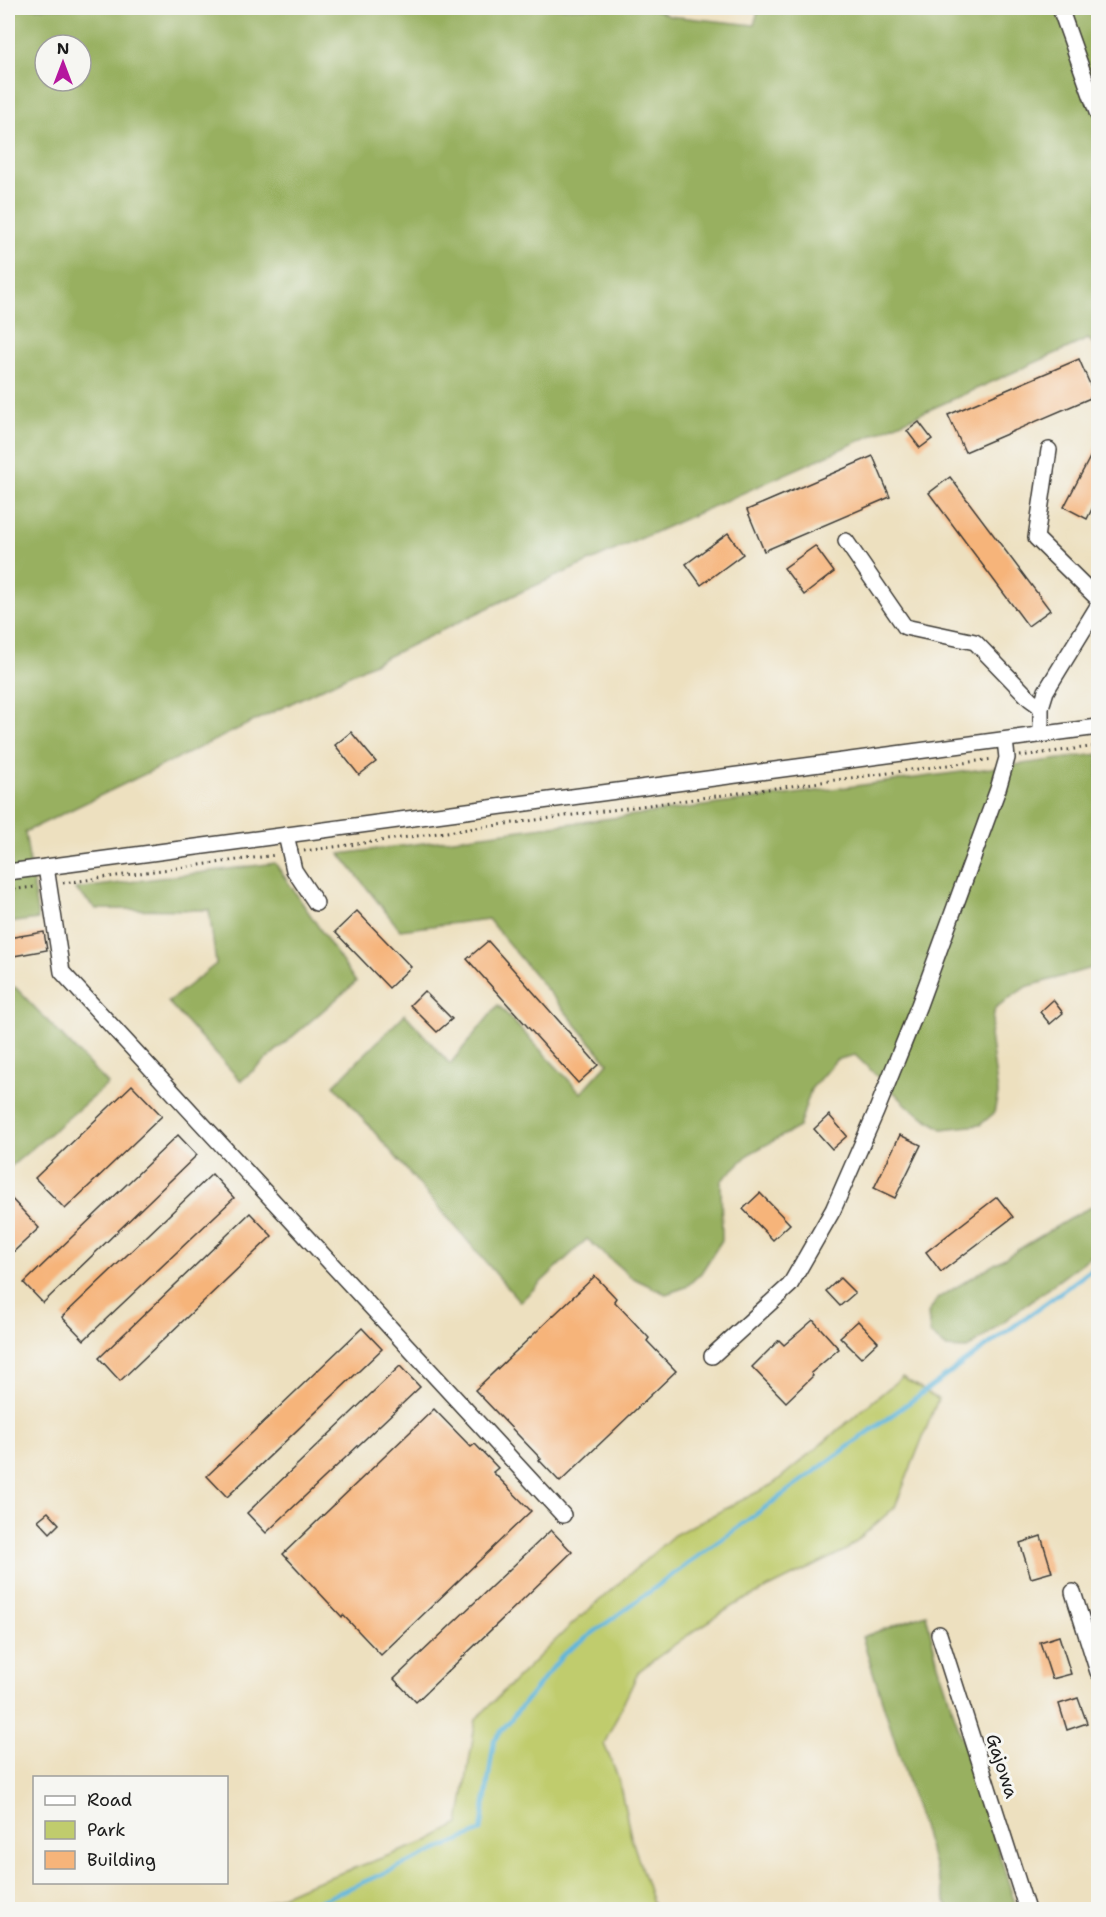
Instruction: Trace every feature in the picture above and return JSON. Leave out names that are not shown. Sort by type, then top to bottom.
[{"type":"street","points":[[1060,8],[1098,116]]},
{"type":"street","points":[[1049,450],[1036,538],[1098,599]]},
{"type":"street","points":[[846,541],[905,627],[975,642],[1030,699],[1041,707]]},
{"type":"street","points":[[1041,734],[1041,707],[1046,692],[1098,606]]},
{"type":"street","points":[[8,872],[1098,727]]},
{"type":"street","points":[[712,1356],[790,1285],[833,1210],[919,1005],[998,789],[1007,758],[1005,740]]},
{"type":"street","points":[[286,835],[294,870],[316,903]]},
{"type":"street","points":[[46,867],[62,972],[563,1515]]},
{"type":"street","points":[[1073,1592],[1098,1672]]},
{"type":"street","name":"Gajowa","points":[[939,1634],[1027,1910]]},
{"type":"path","points":[[8,890],[1098,746]]},
{"type":"green space","points":[[8,8],[653,8],[669,16],[754,25],[759,8],[1098,8],[1098,348],[1088,339],[521,592],[25,832],[38,919],[8,923]]},
{"type":"green space","points":[[1098,754],[1098,966],[1026,987],[995,1008],[990,1035],[998,1094],[994,1113],[980,1125],[942,1129],[910,1108],[855,1055],[836,1060],[811,1089],[799,1127],[749,1154],[721,1181],[722,1240],[701,1273],[686,1287],[666,1294],[631,1277],[587,1239],[520,1302],[334,1085],[405,1014],[450,1064],[498,1005],[581,1093],[608,1063],[488,919],[400,930],[340,854]]},
{"type":"green space","points":[[275,863],[356,982],[241,1081],[168,1002],[216,964],[209,910],[96,909],[75,889]]},
{"type":"green space","points":[[8,985],[16,988],[108,1084],[8,1169]]},
{"type":"green space","points":[[1098,1204],[1098,1251],[967,1349],[947,1348],[930,1334],[928,1313],[938,1298],[1079,1213]]},
{"type":"green space","points":[[902,1377],[938,1399],[895,1507],[846,1550],[734,1605],[639,1671],[604,1744],[618,1777],[631,1837],[655,1909],[252,1909],[302,1887],[426,1842],[459,1824],[476,1719],[568,1628],[674,1535],[773,1484]]},
{"type":"green space","points":[[926,1614],[938,1664],[1017,1909],[948,1909],[862,1637]]},
{"type":"building","points":[[1079,359],[1095,396],[965,452],[948,415]]},
{"type":"building","points":[[919,422],[932,439],[920,448],[907,431]]},
{"type":"building","points":[[1098,442],[1098,497],[1087,519],[1064,507]]},
{"type":"building","points":[[873,456],[890,497],[764,551],[747,510]]},
{"type":"building","points":[[950,477],[1050,610],[1028,626],[929,493]]},
{"type":"building","points":[[728,533],[743,554],[701,585],[686,564]]},
{"type":"building","points":[[815,546],[834,572],[804,595],[784,568]]},
{"type":"building","points":[[351,732],[376,762],[359,775],[335,745]]},
{"type":"building","points":[[357,911],[411,967],[389,988],[335,932]]},
{"type":"building","points":[[44,932],[47,950],[8,957],[8,938]]},
{"type":"building","points":[[488,941],[598,1065],[578,1083],[467,959]]},
{"type":"building","points":[[424,991],[452,1019],[437,1032],[410,1005]]},
{"type":"building","points":[[1053,1000],[1063,1013],[1050,1024],[1040,1012]]},
{"type":"building","points":[[132,1085],[162,1116],[65,1209],[35,1178]]},
{"type":"building","points":[[829,1115],[847,1136],[832,1149],[814,1129]]},
{"type":"building","points":[[178,1135],[197,1155],[43,1303],[24,1283]]},
{"type":"building","points":[[900,1135],[921,1145],[895,1198],[874,1188]]},
{"type":"building","points":[[212,1174],[234,1198],[84,1340],[62,1317]]},
{"type":"building","points":[[760,1193],[790,1224],[773,1240],[743,1209]]},
{"type":"building","points":[[8,1195],[39,1228],[8,1257]]},
{"type":"building","points":[[997,1197],[1013,1217],[941,1272],[926,1252]]},
{"type":"building","points":[[250,1213],[272,1236],[120,1381],[99,1358]]},
{"type":"building","points":[[595,1276],[616,1298],[614,1301],[649,1338],[647,1341],[676,1371],[560,1482],[475,1390]]},
{"type":"building","points":[[840,1278],[855,1293],[840,1306],[826,1291]]},
{"type":"building","points":[[813,1320],[839,1349],[811,1373],[813,1376],[786,1402],[752,1367],[779,1340],[784,1345]]},
{"type":"building","points":[[858,1321],[878,1342],[861,1358],[840,1337]]},
{"type":"building","points":[[362,1328],[382,1349],[227,1497],[207,1476]]},
{"type":"building","points":[[400,1366],[420,1387],[266,1533],[247,1513]]},
{"type":"building","points":[[434,1409],[471,1447],[475,1444],[498,1468],[493,1472],[531,1511],[381,1655],[283,1554]]},
{"type":"building","points":[[48,1512],[59,1524],[50,1533],[38,1520]]},
{"type":"building","points":[[551,1530],[572,1552],[416,1702],[394,1679]]},
{"type":"building","points":[[1041,1536],[1052,1572],[1031,1578],[1020,1543]]},
{"type":"building","points":[[1059,1636],[1071,1674],[1052,1679],[1040,1642]]},
{"type":"building","points":[[1078,1698],[1087,1723],[1067,1730],[1059,1704]]},
{"type":"waterway","points":[[299,1910],[481,1831],[494,1740],[564,1654],[1098,1265]]}]
